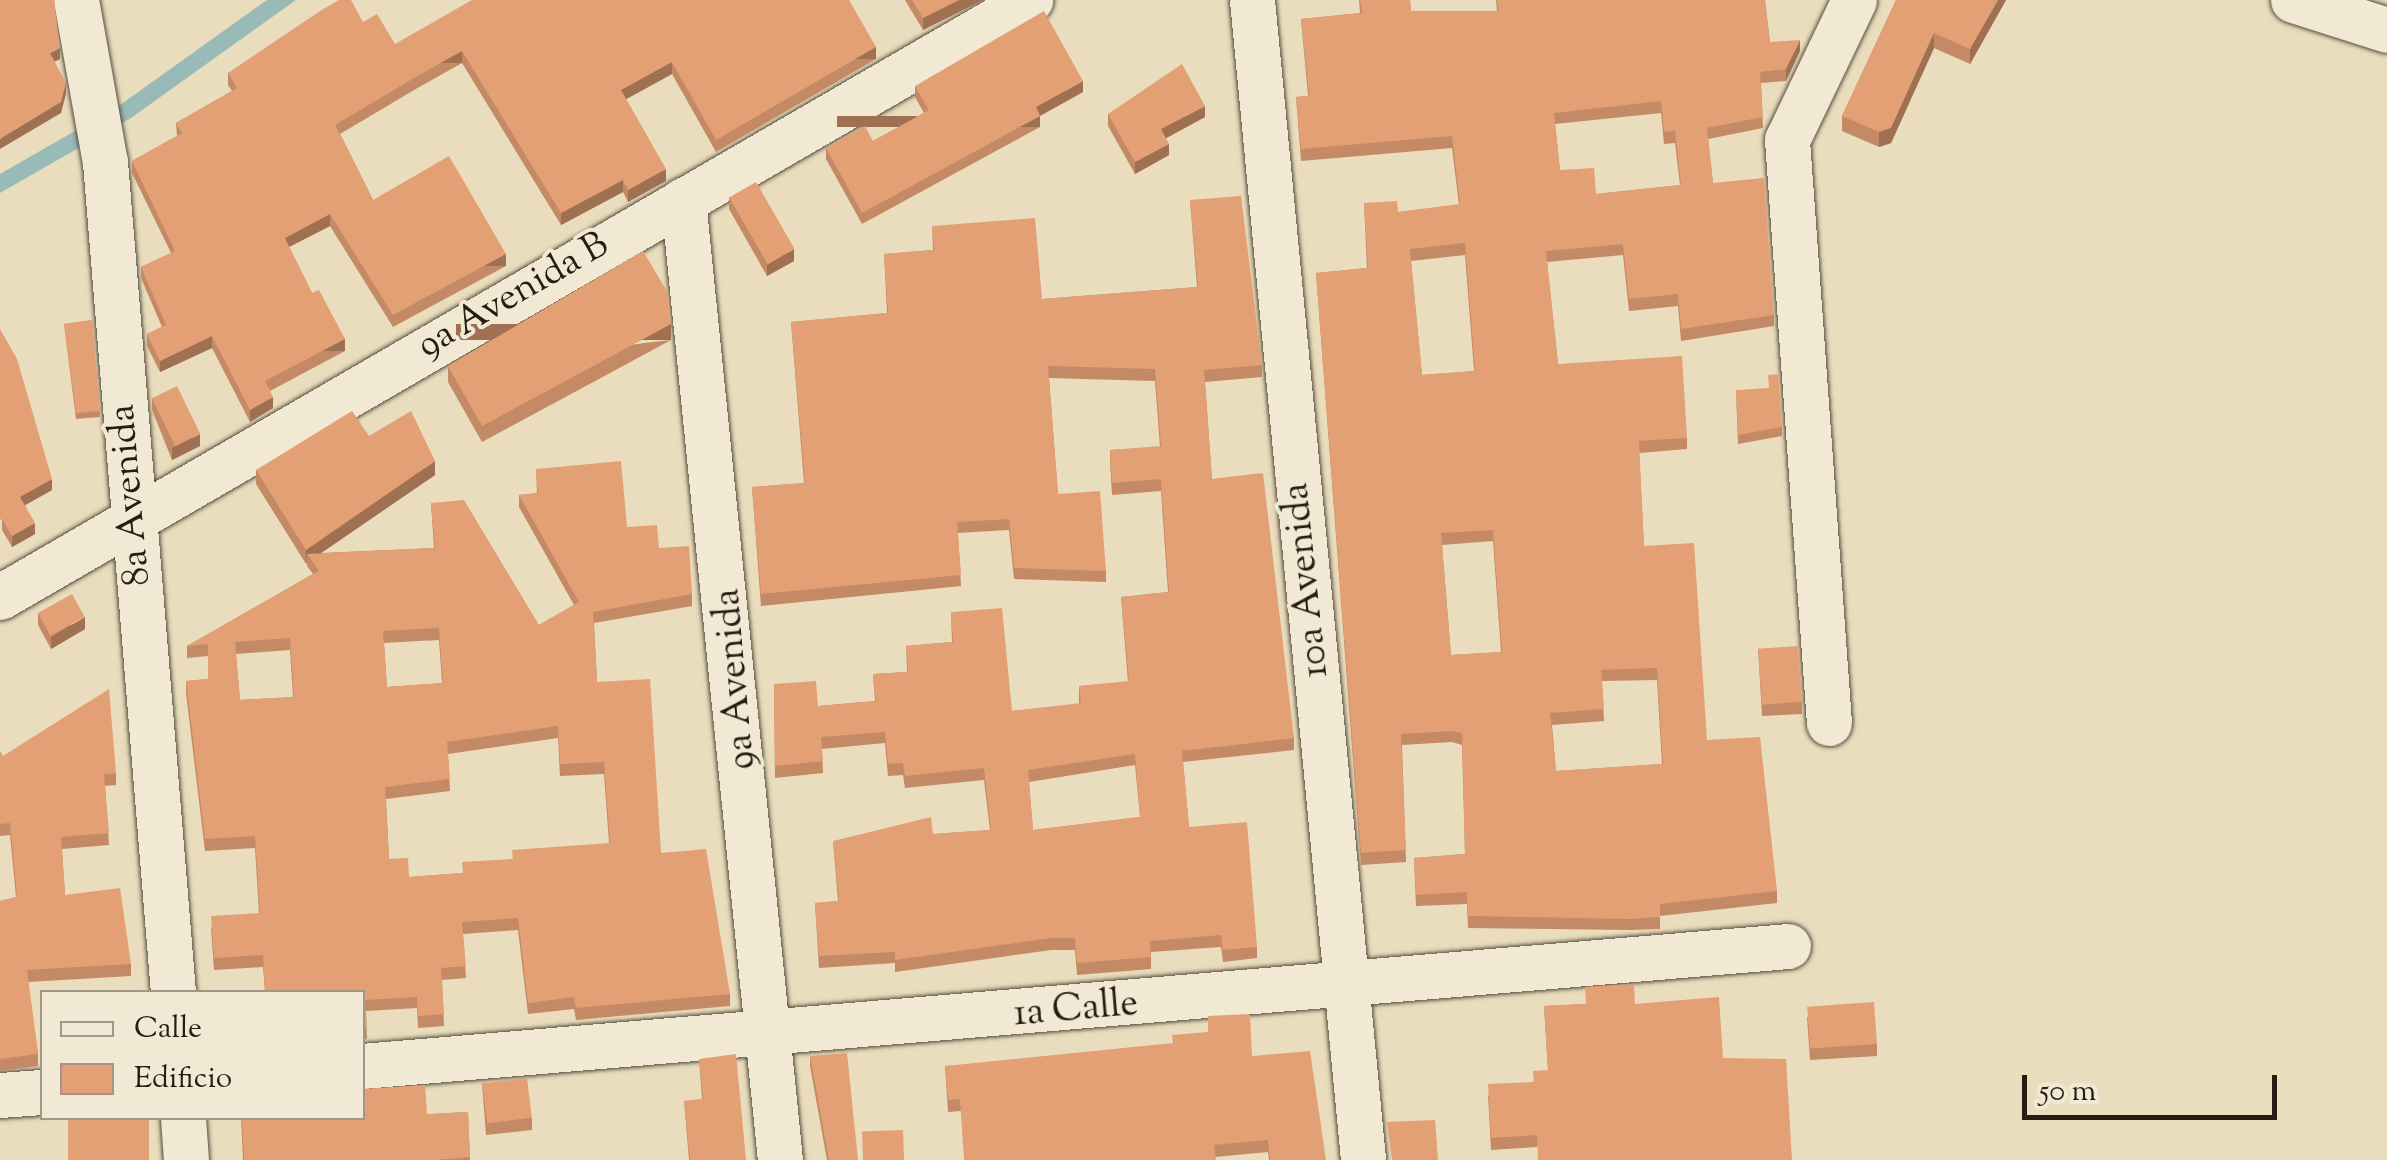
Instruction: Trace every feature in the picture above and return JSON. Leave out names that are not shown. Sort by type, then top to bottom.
[{"type":"street","name":"8a Avenida","points":[[76,0],[106,162],[173,990]]},
{"type":"street","name":"9a Avenida B","points":[[0,597],[1030,0]]},
{"type":"street","name":"10a Avenida","points":[[1252,0],[1363,1160]]},
{"type":"street","points":[[1829,722],[1787,140],[1854,0]]},
{"type":"street","points":[[2293,0],[2387,30]]},
{"type":"street","name":"9a Avenida","points":[[683,200],[780,1160]]},
{"type":"street","name":"1a Calle","points":[[365,1066],[1347,990],[1788,946]]},
{"type":"street","points":[[0,1095],[40,1092]]},
{"type":"street","points":[[183,1120],[186,1160]]},
{"type":"water","points":[[267,0],[296,0],[131,118],[0,193],[0,174],[120,105]]},
{"type":"building","points":[[0,0],[54,0],[60,48],[50,53],[66,83],[61,102],[0,139]]},
{"type":"building","points":[[339,0],[351,0],[363,22],[377,14],[395,44],[472,0],[849,0],[876,47],[716,140],[672,62],[621,90],[666,169],[628,190],[623,180],[561,213],[462,51],[414,78],[335,125],[373,200],[449,156],[506,254],[393,315],[330,214],[285,238],[312,293],[319,290],[345,339],[265,381],[273,397],[250,410],[212,336],[160,361],[147,334],[166,325],[141,267],[175,251],[132,161],[182,133],[176,123],[237,88],[228,73]]},
{"type":"building","points":[[912,0],[959,0],[923,18]]},
{"type":"building","points":[[1360,0],[1410,0],[1411,11],[1499,11],[1497,0],[1765,0],[1770,42],[1800,40],[1786,69],[1760,72],[1763,117],[1707,128],[1713,183],[1764,178],[1774,315],[1681,329],[1678,294],[1629,299],[1623,244],[1546,251],[1558,364],[1682,356],[1687,438],[1639,441],[1644,546],[1694,543],[1707,740],[1760,737],[1777,891],[1660,904],[1660,917],[1630,919],[1468,916],[1467,892],[1416,895],[1414,858],[1465,854],[1462,733],[1452,731],[1401,734],[1406,850],[1361,853],[1316,273],[1368,268],[1364,203],[1397,201],[1398,212],[1460,204],[1452,136],[1301,149],[1296,97],[1309,96],[1301,19],[1362,13]],"holes":[[[1661,101],[1664,132],[1675,131],[1681,185],[1596,194],[1594,168],[1560,170],[1554,113]],[[1465,243],[1475,371],[1422,375],[1410,249]],[[1493,530],[1502,652],[1451,655],[1441,533]],[[1657,668],[1663,764],[1556,771],[1550,713],[1604,709],[1601,670]]]},
{"type":"building","points":[[1896,0],[1998,0],[1970,49],[1934,33],[1891,128],[1879,132],[1842,116]]},
{"type":"building","points":[[1044,11],[1083,81],[1036,107],[1040,116],[862,213],[826,148],[865,126],[873,141],[929,110],[915,86]]},
{"type":"building","points":[[1182,64],[1205,106],[1161,129],[1169,144],[1135,162],[1108,114]]},
{"type":"building","points":[[756,182],[795,249],[768,264],[729,198]]},
{"type":"building","points":[[1241,196],[1262,365],[1204,370],[1212,479],[1263,473],[1294,738],[1182,751],[1189,827],[1247,822],[1257,947],[1223,950],[1221,935],[1150,941],[1151,957],[1077,963],[1075,938],[1051,938],[895,960],[895,952],[819,956],[815,903],[839,901],[833,841],[931,817],[933,834],[991,830],[984,768],[905,776],[903,763],[888,764],[885,732],[821,737],[823,761],[775,766],[774,684],[816,681],[818,706],[876,701],[873,674],[908,672],[906,646],[953,642],[951,612],[1002,608],[1012,711],[1081,703],[1079,686],[1129,681],[1121,597],[1169,592],[1161,479],[1112,483],[1110,450],[1161,446],[1155,369],[1048,366],[1058,494],[1100,491],[1106,571],[1014,568],[1009,519],[957,522],[961,575],[761,594],[752,487],[805,483],[791,322],[888,313],[884,254],[934,250],[932,226],[1035,218],[1042,299],[1198,287],[1190,200]],"holes":[[[1135,754],[1140,817],[1033,830],[1028,770]]]},
{"type":"building","points":[[643,251],[668,293],[671,324],[482,426],[448,366]]},
{"type":"building","points":[[92,320],[100,411],[76,413],[64,324]]},
{"type":"building","points":[[0,329],[17,359],[52,479],[20,497],[35,523],[12,536],[0,520]]},
{"type":"building","points":[[1778,374],[1782,427],[1738,435],[1736,390],[1769,388],[1768,375]]},
{"type":"building","points":[[177,386],[200,434],[175,446],[152,398]]},
{"type":"building","points":[[352,411],[369,436],[411,411],[435,461],[306,550],[256,470]]},
{"type":"building","points":[[621,461],[627,527],[657,525],[659,548],[689,546],[692,594],[593,612],[597,682],[650,679],[661,853],[706,849],[730,994],[576,1008],[574,997],[528,1003],[518,918],[462,922],[466,966],[441,968],[444,1014],[418,1016],[417,997],[365,1000],[365,990],[265,990],[263,955],[214,958],[211,916],[260,913],[255,836],[205,839],[186,681],[208,679],[208,644],[187,646],[319,571],[307,554],[435,548],[431,503],[464,500],[539,625],[579,602],[519,495],[538,493],[536,469]],"holes":[[[439,628],[443,683],[387,687],[383,631]],[[290,638],[294,697],[240,700],[235,642]],[[558,726],[560,764],[604,762],[610,843],[512,850],[513,859],[462,862],[463,873],[409,877],[408,858],[389,859],[385,787],[450,779],[447,742]]]},
{"type":"building","points":[[72,594],[85,617],[50,636],[38,613]]},
{"type":"building","points":[[1798,646],[1802,702],[1762,705],[1758,649]]},
{"type":"building","points":[[109,689],[116,773],[104,774],[109,833],[61,837],[65,895],[120,888],[131,964],[27,970],[38,1054],[0,1059],[0,901],[17,897],[10,823],[0,824],[0,751],[3,756]]},
{"type":"building","points":[[1634,984],[1635,1004],[1719,997],[1723,1058],[1786,1059],[1792,1160],[1538,1160],[1537,1135],[1491,1138],[1488,1084],[1534,1082],[1533,1071],[1548,1070],[1544,1006],[1586,1004],[1585,987]]},
{"type":"building","points":[[1874,1002],[1877,1044],[1810,1049],[1807,1007]]},
{"type":"building","points":[[1250,1014],[1252,1056],[1310,1051],[1326,1160],[1270,1160],[1268,1140],[1214,1145],[1216,1160],[964,1160],[960,1099],[948,1100],[945,1066],[1173,1043],[1172,1035],[1208,1032],[1208,1016]]},
{"type":"building","points":[[847,1053],[858,1160],[829,1160],[810,1056]]},
{"type":"building","points":[[736,1054],[746,1160],[690,1160],[684,1101],[703,1099],[699,1059]]},
{"type":"building","points":[[527,1078],[532,1118],[487,1123],[482,1083]]},
{"type":"building","points":[[425,1085],[427,1114],[468,1112],[470,1157],[244,1160],[242,1120],[365,1120],[365,1089]]},
{"type":"building","points":[[68,1120],[149,1120],[149,1160],[68,1160]]},
{"type":"building","points":[[1435,1120],[1438,1160],[1392,1160],[1387,1122]]},
{"type":"building","points":[[903,1130],[904,1160],[863,1160],[862,1131]]}]
